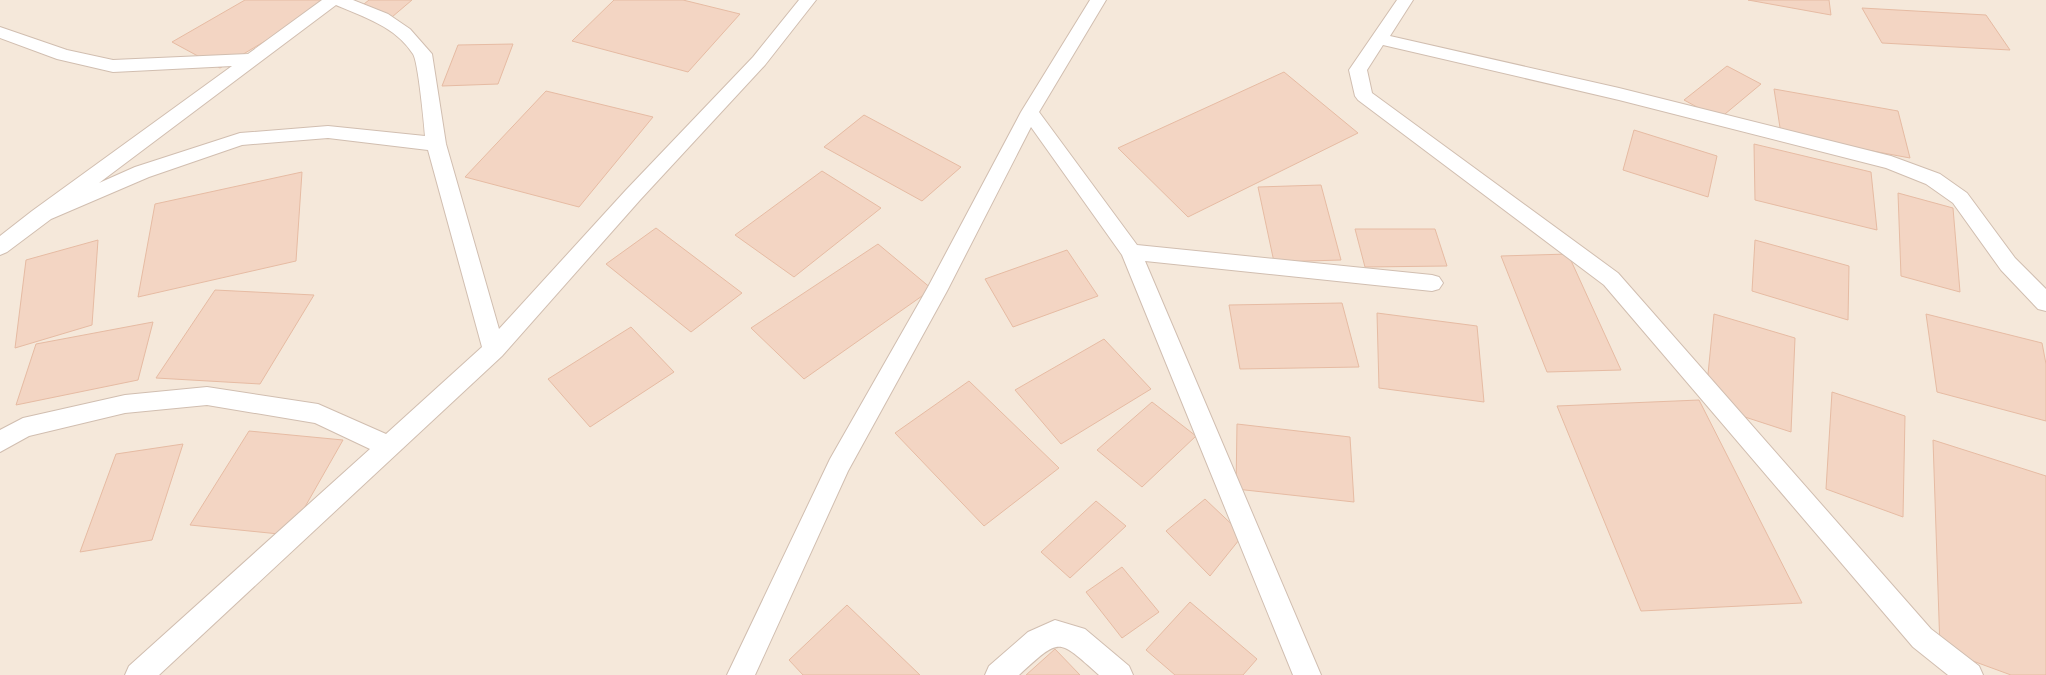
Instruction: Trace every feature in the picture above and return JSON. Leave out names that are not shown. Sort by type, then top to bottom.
[{"type":"street","points":[[0,248],[39,216],[333,0]]},
{"type":"street","points":[[338,0],[382,18],[404,33],[422,54],[436,144],[494,350]]},
{"type":"street","points":[[139,675],[494,350],[633,195],[759,61],[808,0]]},
{"type":"street","points":[[741,675],[838,466],[936,291],[1030,112],[1098,0]]},
{"type":"street","points":[[1405,0],[1358,70],[1364,96],[1611,279],[1922,638],[1969,675]]},
{"type":"street","points":[[0,32],[63,54],[113,66],[254,59]]},
{"type":"street","points":[[1380,39],[1642,100],[1891,163],[1933,179],[1960,198],[2008,264],[2046,303]]},
{"type":"street","points":[[1030,112],[1131,252],[1307,675]]},
{"type":"street","points":[[39,216],[142,172],[240,139],[328,132],[436,144]]},
{"type":"street","points":[[1131,252],[1432,283]]},
{"type":"street","points":[[0,442],[23,428],[125,404],[207,396],[318,414],[389,447]]},
{"type":"street","points":[[999,675],[1037,641],[1055,633],[1076,638],[1119,675]]},
{"type":"shaded area","points":[[0,0],[2046,0],[2046,675],[0,675]]},
{"type":"building","points":[[245,0],[332,1],[220,68],[172,42]]},
{"type":"building","points":[[369,0],[412,0],[392,17],[359,8]]},
{"type":"building","points":[[614,0],[683,0],[740,14],[688,72],[572,41]]},
{"type":"building","points":[[1748,0],[1829,0],[1831,15]]},
{"type":"building","points":[[1862,8],[1986,15],[2010,50],[1882,43]]},
{"type":"building","points":[[513,44],[498,84],[442,86],[458,45]]},
{"type":"building","points":[[1727,66],[1761,84],[1719,119],[1684,100]]},
{"type":"building","points":[[1284,72],[1358,133],[1188,217],[1118,148]]},
{"type":"building","points":[[1774,89],[1898,111],[1910,158],[1781,134]]},
{"type":"building","points":[[546,91],[653,117],[579,207],[465,177]]},
{"type":"building","points":[[864,115],[961,167],[922,201],[824,147]]},
{"type":"building","points":[[1634,130],[1717,156],[1708,197],[1623,170]]},
{"type":"building","points":[[1754,144],[1871,172],[1877,230],[1755,200]]},
{"type":"building","points":[[822,171],[881,208],[794,277],[735,235]]},
{"type":"building","points":[[302,172],[296,261],[138,297],[155,204]]},
{"type":"building","points":[[1321,185],[1341,260],[1274,262],[1258,187]]},
{"type":"building","points":[[1898,193],[1953,208],[1960,292],[1901,276]]},
{"type":"building","points":[[656,228],[742,293],[691,332],[606,264]]},
{"type":"building","points":[[1355,229],[1435,229],[1447,266],[1365,267]]},
{"type":"building","points":[[98,240],[92,325],[15,348],[26,260]]},
{"type":"building","points":[[1755,240],[1849,266],[1848,320],[1752,291]]},
{"type":"building","points":[[878,244],[932,289],[804,379],[751,328]]},
{"type":"building","points":[[1067,250],[1098,296],[1013,327],[985,279]]},
{"type":"building","points":[[1568,254],[1621,370],[1547,372],[1501,256]]},
{"type":"building","points":[[215,290],[314,295],[260,384],[156,378]]},
{"type":"building","points":[[1342,303],[1359,367],[1240,369],[1229,305]]},
{"type":"building","points":[[1377,313],[1477,326],[1484,402],[1379,388]]},
{"type":"building","points":[[1714,314],[1795,338],[1791,432],[1705,404]]},
{"type":"building","points":[[1926,314],[2042,343],[2046,364],[2046,421],[1937,392]]},
{"type":"building","points":[[153,322],[138,380],[16,405],[36,344]]},
{"type":"building","points":[[631,327],[674,372],[590,427],[548,379]]},
{"type":"building","points":[[1104,339],[1151,389],[1061,444],[1015,390]]},
{"type":"building","points":[[969,381],[1059,468],[984,526],[895,433]]},
{"type":"building","points":[[1832,392],[1905,416],[1903,517],[1826,489]]},
{"type":"building","points":[[1699,400],[1802,603],[1641,611],[1557,406]]},
{"type":"building","points":[[1152,402],[1196,436],[1142,487],[1097,450]]},
{"type":"building","points":[[1237,424],[1350,437],[1354,502],[1236,489]]},
{"type":"building","points":[[249,431],[343,440],[289,535],[190,525]]},
{"type":"building","points":[[1933,440],[2046,476],[2046,675],[2011,675],[1940,649]]},
{"type":"building","points":[[183,444],[152,540],[80,552],[116,454]]},
{"type":"building","points":[[1205,499],[1243,535],[1210,576],[1166,531]]},
{"type":"building","points":[[1096,501],[1126,526],[1070,578],[1041,552]]},
{"type":"building","points":[[1122,567],[1159,612],[1122,638],[1086,592]]},
{"type":"building","points":[[1190,602],[1257,659],[1243,675],[1175,675],[1146,650]]},
{"type":"building","points":[[847,605],[920,675],[803,675],[789,660]]},
{"type":"building","points":[[1055,649],[1080,675],[1026,675]]}]
